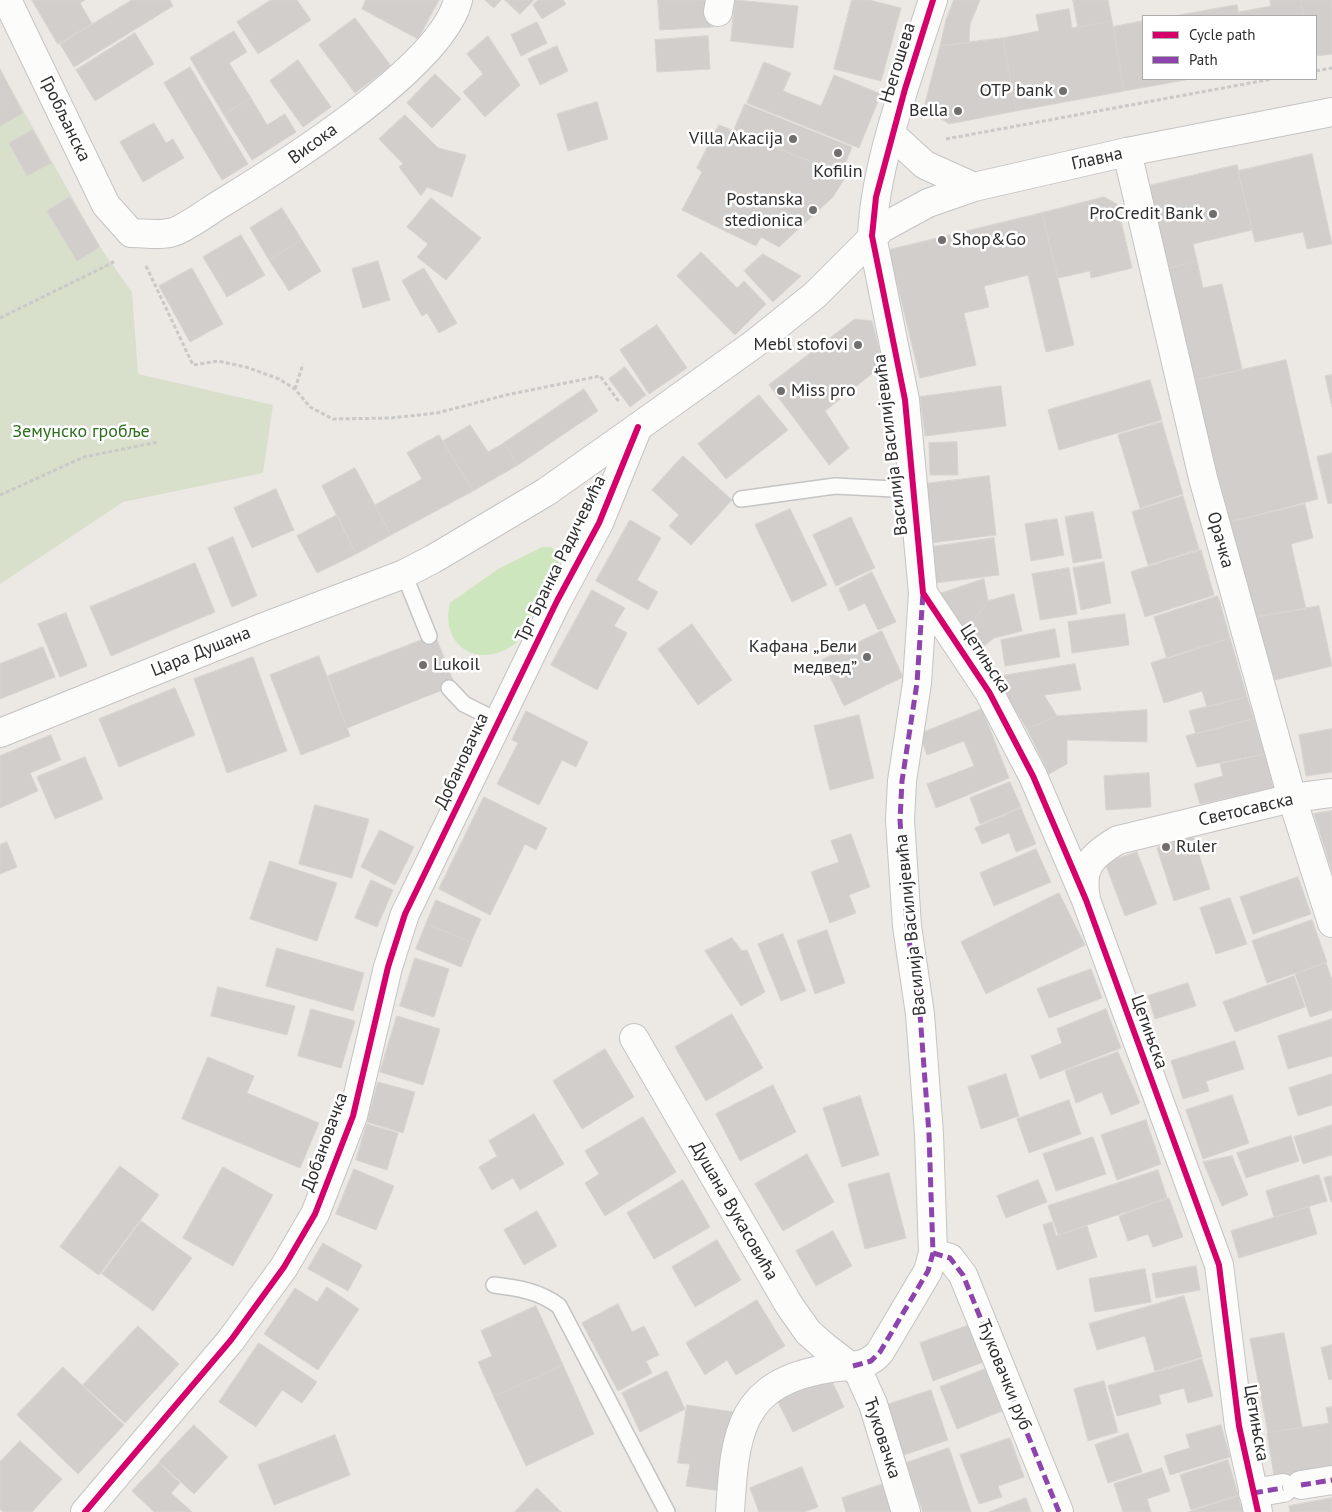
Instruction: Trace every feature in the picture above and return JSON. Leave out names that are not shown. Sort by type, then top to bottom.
[{"type":"street","name":"Гробљанска","points":[[7,0],[106,205],[131,233]]},
{"type":"street","name":"Висока","points":[[131,233],[173,232],[294,158],[374,98],[423,54],[450,18],[458,0]]},
{"type":"street","name":"Његошева","points":[[892,135],[933,0]]},
{"type":"street","name":"Главна","points":[[872,236],[889,224],[928,203],[974,187],[1127,152],[1332,112]]},
{"type":"street","points":[[872,236],[876,197],[892,135],[925,166],[974,187]]},
{"type":"street","name":"Орачка","points":[[1127,152],[1203,478],[1292,798],[1332,923]]},
{"type":"street","name":"Трг Бранка Радичевића","points":[[404,574],[546,492],[754,344],[815,295],[848,264],[872,236]]},
{"type":"street","name":"Василија Василијевића","points":[[730,1512],[736,1450],[742,1426],[753,1406],[772,1388],[809,1372],[854,1366],[871,1361],[880,1352],[928,1271],[933,1253],[929,1134],[921,1023],[907,926],[900,820],[902,781],[917,683],[923,593],[905,400],[872,236]]},
{"type":"street","name":"Трг Бранка Радичевића","points":[[503,711],[557,601],[600,523],[638,427]]},
{"type":"street","name":"Цара Душана","points":[[0,733],[264,627],[404,574]]},
{"type":"street","name":"Цетињска","points":[[923,593],[989,692],[1033,776],[1086,900],[1220,1265],[1239,1426],[1256,1502]]},
{"type":"street","name":"Добановачка","points":[[85,1512],[231,1340],[284,1267],[314,1214],[353,1116],[388,967],[405,914],[503,711]]},
{"type":"street","name":"Светосавска","points":[[1086,900],[1083,884],[1090,861],[1099,851],[1118,840],[1292,798],[1332,793]]},
{"type":"street","name":"Душана Вукасовића","points":[[634,1038],[789,1305],[808,1332],[825,1347],[854,1366]]},
{"type":"street","name":"Ћуковачки руб","points":[[933,1253],[950,1258],[963,1275],[1059,1512]]},
{"type":"street","name":"Ћуковачка","points":[[854,1366],[860,1373],[873,1404],[906,1512]]},
{"type":"street","points":[[1256,1502],[1292,1487],[1332,1480]]},
{"type":"lane","points":[[741,499],[835,486],[913,490]]},
{"type":"lane","points":[[404,574],[429,636]]},
{"type":"lane","points":[[449,688],[457,699],[464,704],[503,711]]},
{"type":"lane","points":[[494,1285],[530,1290],[546,1296],[559,1306],[667,1512]]},
{"type":"path","points":[[1317,71],[1332,68]]},
{"type":"path","points":[[945,139],[1267,80]]},
{"type":"path","points":[[0,318],[112,263],[131,233]]},
{"type":"path","points":[[131,233],[193,365],[218,361],[246,367],[279,380],[295,389],[310,407],[333,418],[391,418],[437,413],[506,395],[600,376],[622,406]]},
{"type":"path","points":[[295,389],[303,364]]},
{"type":"path","points":[[0,495],[84,456],[158,442]]},
{"type":"green space","name":"Земунско гробље","points":[[0,69],[100,247],[132,292],[138,374],[273,405],[263,473],[123,502],[0,584]]},
{"type":"green space","points":[[542,547],[551,547],[556,551],[559,558],[558,567],[516,643],[502,651],[489,655],[476,654],[465,650],[451,632],[448,618],[450,603],[498,569]]},
{"type":"building","points":[[32,0],[85,0],[80,3],[92,24],[58,44]]},
{"type":"building","points":[[132,0],[170,0],[173,6],[74,67],[60,44]]},
{"type":"building","points":[[271,0],[297,0],[311,20],[258,54],[237,22]]},
{"type":"building","points":[[366,0],[439,0],[418,39],[362,9]]},
{"type":"building","points":[[485,0],[501,0],[494,8]]},
{"type":"building","points":[[505,0],[534,0],[520,14]]},
{"type":"building","points":[[538,0],[563,0],[566,4],[542,19],[533,5]]},
{"type":"building","points":[[658,0],[712,0],[713,27],[660,30]]},
{"type":"building","points":[[735,0],[798,6],[793,48],[731,41]]},
{"type":"building","points":[[852,0],[869,0],[901,8],[881,81],[834,69]]},
{"type":"building","points":[[954,0],[980,0],[970,24],[969,43],[940,46],[946,20]]},
{"type":"building","points":[[1073,0],[1108,0],[1112,21],[1078,27]]},
{"type":"building","points":[[1270,0],[1301,0],[1304,15],[1239,15],[1239,12],[1271,6]]},
{"type":"building","points":[[1301,0],[1332,0],[1332,54],[1317,56],[1317,15],[1304,15]]},
{"type":"building","points":[[1237,5],[1239,15],[1180,15]]},
{"type":"building","points":[[1069,9],[1072,28],[1112,21],[1124,91],[1016,111],[1003,38],[1039,31],[1036,15]]},
{"type":"building","points":[[355,18],[391,66],[355,93],[319,45]]},
{"type":"building","points":[[1142,21],[1142,80],[1185,80],[1124,91],[1113,27]]},
{"type":"building","points":[[537,22],[547,43],[521,56],[511,35]]},
{"type":"building","points":[[234,31],[247,52],[229,63],[251,98],[224,115],[190,58]]},
{"type":"building","points":[[135,33],[154,64],[95,101],[76,70]]},
{"type":"building","points":[[488,36],[520,85],[485,117],[463,92],[483,74],[467,54]]},
{"type":"building","points":[[708,36],[710,69],[657,72],[655,40]]},
{"type":"building","points":[[1003,38],[1016,111],[949,124],[924,107],[940,46]]},
{"type":"building","points":[[557,46],[568,71],[540,85],[528,59]]},
{"type":"building","points":[[298,60],[331,107],[303,127],[270,81]]},
{"type":"building","points":[[764,62],[791,73],[783,91],[821,106],[834,75],[881,94],[859,148],[747,103]]},
{"type":"building","points":[[190,67],[248,164],[222,180],[164,83]]},
{"type":"building","points":[[0,69],[23,113],[0,126]]},
{"type":"building","points":[[435,74],[461,99],[432,128],[407,103]]},
{"type":"building","points":[[251,98],[267,125],[285,114],[296,132],[252,160],[224,115]]},
{"type":"building","points":[[597,102],[608,139],[568,151],[557,114]]},
{"type":"building","name":"Villa Akacija","points":[[745,104],[852,147],[841,174],[734,130]]},
{"type":"building","points":[[405,115],[438,148],[466,155],[452,197],[427,187],[421,196],[399,167],[403,164],[379,139]]},
{"type":"building","points":[[154,123],[166,143],[173,139],[184,158],[143,182],[120,142]]},
{"type":"building","points":[[719,125],[846,176],[833,197],[779,247],[761,237],[756,246],[682,210],[702,172],[697,168]]},
{"type":"building","points":[[33,130],[51,163],[27,176],[9,143]]},
{"type":"building","points":[[1312,154],[1332,244],[1307,249],[1303,232],[1255,242],[1238,171]]},
{"type":"building","points":[[1237,165],[1252,230],[1193,244],[1197,261],[1167,269],[1148,186]]},
{"type":"building","points":[[70,197],[100,247],[77,261],[47,211]]},
{"type":"building","points":[[1104,197],[1117,204],[1132,268],[1091,278],[1090,271],[1058,278],[1042,213]]},
{"type":"building","points":[[431,198],[481,238],[446,280],[417,257],[428,244],[407,227]]},
{"type":"building","points":[[282,208],[302,240],[269,260],[250,228]]},
{"type":"building","points":[[1042,213],[1074,345],[1046,352],[1028,275],[984,286],[989,307],[964,313],[976,365],[920,378],[889,250]]},
{"type":"building","points":[[241,235],[265,275],[227,297],[203,257]]},
{"type":"building","points":[[302,240],[321,271],[289,291],[269,260]]},
{"type":"building","points":[[701,252],[737,288],[744,281],[766,304],[735,335],[677,276]]},
{"type":"building","points":[[763,254],[801,276],[773,302],[744,271]]},
{"type":"building","points":[[378,261],[390,300],[363,308],[352,269]]},
{"type":"building","points":[[1197,261],[1203,288],[1222,284],[1242,369],[1193,381],[1167,269]]},
{"type":"building","points":[[192,268],[223,324],[190,342],[159,286]]},
{"type":"building","points":[[424,268],[457,323],[439,333],[427,313],[422,316],[402,281]]},
{"type":"building","points":[[855,319],[872,321],[883,365],[825,411],[849,448],[829,465],[769,385]]},
{"type":"building","points":[[657,325],[687,368],[649,394],[620,350]]},
{"type":"building","points":[[1286,360],[1318,499],[1230,522],[1193,381]]},
{"type":"building","points":[[625,367],[646,395],[630,407],[609,379]]},
{"type":"building","points":[[1332,375],[1332,407],[1325,376]]},
{"type":"building","points":[[1150,380],[1162,420],[1059,450],[1048,410]]},
{"type":"building","points":[[1001,386],[1006,426],[925,436],[920,397]]},
{"type":"building","points":[[584,389],[598,411],[518,465],[504,443]]},
{"type":"building","points":[[759,395],[788,430],[726,479],[698,444]]},
{"type":"building","points":[[1162,422],[1183,494],[1140,508],[1118,435]]},
{"type":"building","points":[[470,425],[488,452],[504,443],[518,465],[473,491],[443,441]]},
{"type":"building","points":[[439,435],[473,491],[391,535],[375,505],[422,479],[407,453]]},
{"type":"building","points":[[957,442],[958,475],[930,475],[929,443]]},
{"type":"building","points":[[1332,453],[1332,503],[1328,504],[1317,457]]},
{"type":"building","points":[[683,456],[732,500],[691,545],[669,526],[679,515],[652,490]]},
{"type":"building","points":[[355,468],[391,535],[356,554],[322,486]]},
{"type":"building","points":[[989,476],[996,535],[930,543],[923,484]]},
{"type":"building","points":[[276,489],[294,530],[252,548],[234,508]]},
{"type":"building","points":[[1183,496],[1199,549],[1148,565],[1132,512]]},
{"type":"building","points":[[1305,504],[1313,538],[1291,544],[1306,609],[1255,617],[1230,522]]},
{"type":"building","points":[[790,509],[827,585],[792,602],[755,525]]},
{"type":"building","points":[[1093,512],[1102,558],[1073,563],[1065,517]]},
{"type":"building","points":[[337,515],[356,554],[317,573],[297,536]]},
{"type":"building","points":[[851,517],[875,568],[836,586],[813,535]]},
{"type":"building","points":[[1057,519],[1064,555],[1031,561],[1025,524]]},
{"type":"building","points":[[630,520],[661,538],[637,580],[658,592],[648,610],[596,581]]},
{"type":"building","points":[[233,537],[257,596],[232,607],[208,548]]},
{"type":"building","points":[[994,538],[999,575],[935,583],[931,547]]},
{"type":"building","points":[[1201,550],[1214,595],[1145,617],[1131,572]]},
{"type":"building","points":[[1104,562],[1111,603],[1081,610],[1073,568]]},
{"type":"building","points":[[195,563],[215,612],[111,656],[90,607]]},
{"type":"building","points":[[1069,568],[1077,614],[1040,620],[1032,574]]},
{"type":"building","points":[[872,572],[896,622],[878,630],[865,603],[849,611],[839,589]]},
{"type":"building","points":[[984,579],[988,601],[965,632],[936,595]]},
{"type":"building","points":[[592,590],[625,608],[614,626],[627,633],[597,690],[551,665]]},
{"type":"building","points":[[1014,594],[1022,631],[994,638],[978,651],[965,632],[988,601]]},
{"type":"building","points":[[1218,596],[1230,638],[1167,659],[1154,617]]},
{"type":"building","points":[[1319,606],[1332,666],[1275,680],[1255,617]]},
{"type":"building","points":[[66,613],[87,666],[60,677],[38,624]]},
{"type":"building","points":[[1125,614],[1129,645],[1072,653],[1068,622]]},
{"type":"building","points":[[692,624],[732,680],[698,705],[658,649]]},
{"type":"building","points":[[1055,629],[1060,657],[1005,666],[1001,640]]},
{"type":"building","points":[[882,631],[903,677],[844,706],[822,660]]},
{"type":"building","points":[[435,635],[455,685],[347,728],[328,676]]},
{"type":"building","points":[[1230,638],[1247,697],[1207,707],[1202,691],[1164,703],[1151,663]]},
{"type":"building","points":[[43,647],[55,677],[0,699],[0,664]]},
{"type":"building","points":[[319,656],[350,736],[301,755],[270,675]]},
{"type":"building","points":[[253,657],[287,751],[227,773],[194,679]]},
{"type":"building","points":[[1075,664],[1081,690],[1044,695],[1057,716],[1027,729],[995,677]]},
{"type":"building","points":[[175,688],[195,735],[119,767],[99,719]]},
{"type":"building","points":[[1247,697],[1254,719],[1196,734],[1189,711]]},
{"type":"building","points":[[982,709],[1009,778],[936,808],[927,784],[974,766],[964,741],[927,755],[919,734]]},
{"type":"building","points":[[1147,710],[1147,742],[1067,740],[1067,764],[1049,774],[1027,729],[1057,716]]},
{"type":"building","points":[[526,711],[588,742],[576,767],[562,760],[539,805],[497,784],[518,743],[512,740]]},
{"type":"building","points":[[859,715],[874,778],[830,790],[814,726]]},
{"type":"building","points":[[1254,719],[1265,754],[1197,767],[1186,736]]},
{"type":"building","points":[[1332,729],[1332,772],[1306,776],[1299,735]]},
{"type":"building","points":[[51,735],[61,760],[30,773],[38,791],[0,808],[0,756]]},
{"type":"building","points":[[1265,754],[1274,788],[1200,804],[1194,784],[1223,776],[1220,764]]},
{"type":"building","points":[[85,757],[103,799],[55,819],[37,777]]},
{"type":"building","points":[[1149,773],[1151,807],[1106,810],[1104,776]]},
{"type":"building","points":[[1010,782],[1021,807],[980,824],[970,798]]},
{"type":"building","points":[[484,797],[547,828],[536,850],[525,844],[490,915],[439,889]]},
{"type":"building","points":[[315,805],[369,819],[352,878],[299,864]]},
{"type":"building","points":[[1021,808],[1036,844],[1016,852],[1009,833],[982,844],[975,828]]},
{"type":"building","points":[[1332,811],[1332,872],[1314,814]]},
{"type":"building","points":[[380,830],[414,847],[395,885],[361,867]]},
{"type":"building","points":[[851,834],[870,887],[849,895],[856,913],[830,923],[811,872],[839,862],[831,841]]},
{"type":"building","points":[[1193,836],[1210,889],[1174,901],[1157,848]]},
{"type":"building","points":[[7,842],[17,867],[0,874],[0,845]]},
{"type":"building","points":[[1036,849],[1051,882],[994,906],[980,873]]},
{"type":"building","points":[[1137,852],[1157,904],[1125,916],[1105,863]]},
{"type":"building","points":[[270,861],[337,883],[317,941],[250,919]]},
{"type":"building","points":[[1298,877],[1311,914],[1253,934],[1240,897]]},
{"type":"building","points":[[371,880],[393,890],[377,927],[355,918]]},
{"type":"building","points":[[1059,893],[1085,945],[986,994],[961,942]]},
{"type":"building","points":[[1230,898],[1247,944],[1216,954],[1200,908]]},
{"type":"building","points":[[436,900],[481,919],[471,942],[426,924]]},
{"type":"building","points":[[1312,920],[1327,962],[1267,983],[1252,941]]},
{"type":"building","points":[[426,924],[471,942],[461,967],[416,949]]},
{"type":"building","points":[[827,930],[845,983],[815,994],[797,941]]},
{"type":"building","points":[[783,934],[806,991],[781,1001],[758,944]]},
{"type":"building","points":[[732,938],[742,951],[747,950],[765,992],[741,1006],[705,951]]},
{"type":"building","points":[[277,948],[364,973],[353,1011],[266,986]]},
{"type":"building","points":[[415,958],[449,969],[434,1017],[400,1006]]},
{"type":"building","points":[[1326,963],[1332,980],[1332,1010],[1310,1017],[1295,974]]},
{"type":"building","points":[[1091,969],[1102,998],[1049,1018],[1037,989]]},
{"type":"building","points":[[1294,976],[1305,1007],[1235,1032],[1223,1002]]},
{"type":"building","points":[[1188,983],[1196,1006],[1155,1019],[1148,996]]},
{"type":"building","points":[[218,987],[295,1006],[287,1035],[211,1016]]},
{"type":"building","points":[[311,1009],[355,1021],[341,1068],[298,1056]]},
{"type":"building","points":[[1106,1009],[1121,1048],[1040,1079],[1031,1056],[1062,1043],[1057,1029]]},
{"type":"building","points":[[732,1014],[763,1068],[706,1101],[675,1047]]},
{"type":"building","points":[[397,1016],[440,1029],[423,1085],[380,1072]]},
{"type":"building","points":[[1332,1019],[1332,1056],[1288,1069],[1278,1036]]},
{"type":"building","points":[[1235,1041],[1244,1069],[1206,1081],[1209,1091],[1183,1099],[1171,1061]]},
{"type":"building","points":[[605,1049],[634,1097],[582,1129],[553,1081]]},
{"type":"building","points":[[1118,1052],[1140,1103],[1111,1115],[1102,1092],[1076,1103],[1065,1071]]},
{"type":"building","points":[[208,1057],[254,1076],[247,1093],[319,1123],[300,1168],[182,1119]]},
{"type":"building","points":[[1006,1074],[1019,1116],[981,1129],[968,1087]]},
{"type":"building","points":[[1332,1074],[1332,1105],[1298,1116],[1289,1088]]},
{"type":"building","points":[[378,1082],[415,1092],[403,1133],[367,1122]]},
{"type":"building","points":[[773,1085],[796,1132],[740,1161],[716,1114]]},
{"type":"building","points":[[1232,1095],[1249,1143],[1203,1159],[1186,1110]]},
{"type":"building","points":[[860,1096],[879,1155],[842,1167],[823,1108]]},
{"type":"building","points":[[1069,1100],[1081,1134],[1029,1153],[1017,1119]]},
{"type":"building","points":[[534,1114],[564,1164],[520,1190],[513,1178],[492,1190],[479,1167],[497,1156],[489,1141]]},
{"type":"building","points":[[643,1117],[676,1172],[605,1216],[585,1183],[599,1174],[585,1151]]},
{"type":"building","points":[[1146,1120],[1161,1164],[1117,1180],[1101,1135]]},
{"type":"building","points":[[367,1124],[398,1133],[387,1170],[356,1160]]},
{"type":"building","points":[[1332,1125],[1332,1155],[1303,1164],[1294,1137]]},
{"type":"building","points":[[1291,1136],[1299,1161],[1246,1178],[1237,1153]]},
{"type":"building","points":[[1093,1137],[1106,1174],[1056,1191],[1043,1154]]},
{"type":"building","points":[[807,1154],[834,1202],[783,1231],[755,1184]]},
{"type":"building","points":[[1232,1156],[1248,1195],[1222,1206],[1203,1162]]},
{"type":"building","points":[[120,1166],[159,1195],[99,1275],[60,1247]]},
{"type":"building","points":[[223,1167],[273,1195],[233,1266],[183,1238]]},
{"type":"building","points":[[354,1169],[394,1186],[376,1230],[336,1214]]},
{"type":"building","points":[[1158,1170],[1167,1198],[1058,1235],[1048,1206]]},
{"type":"building","points":[[889,1173],[906,1238],[865,1249],[848,1184]]},
{"type":"building","points":[[1319,1175],[1327,1201],[1274,1217],[1266,1191]]},
{"type":"building","points":[[1332,1176],[1332,1202],[1331,1202],[1324,1178]]},
{"type":"building","points":[[683,1180],[710,1227],[654,1259],[627,1213]]},
{"type":"building","points":[[1038,1180],[1047,1202],[1006,1218],[997,1196]]},
{"type":"building","points":[[1169,1198],[1183,1237],[1153,1247],[1148,1234],[1128,1241],[1119,1216]]},
{"type":"building","points":[[1309,1207],[1317,1234],[1239,1258],[1231,1231]]},
{"type":"building","points":[[537,1211],[557,1246],[524,1265],[504,1230]]},
{"type":"building","points":[[141,1221],[192,1258],[153,1311],[102,1274]]},
{"type":"building","points":[[1052,1222],[1056,1236],[1087,1226],[1097,1257],[1057,1270],[1043,1225]]},
{"type":"building","points":[[833,1231],[852,1266],[816,1286],[796,1251]]},
{"type":"building","points":[[717,1240],[741,1280],[695,1307],[672,1267]]},
{"type":"building","points":[[323,1243],[362,1265],[348,1291],[308,1269]]},
{"type":"building","points":[[1196,1266],[1200,1290],[1156,1298],[1152,1274]]},
{"type":"building","points":[[1145,1269],[1151,1302],[1095,1312],[1089,1279]]},
{"type":"building","points":[[327,1287],[359,1309],[318,1370],[264,1334],[295,1288],[317,1302]]},
{"type":"building","points":[[1184,1296],[1202,1357],[1155,1371],[1145,1336],[1097,1350],[1089,1324]]},
{"type":"building","points":[[757,1300],[785,1346],[736,1375],[727,1360],[705,1375],[686,1343]]},
{"type":"building","points":[[618,1304],[632,1332],[644,1326],[659,1355],[646,1361],[652,1373],[618,1391],[582,1323]]},
{"type":"building","points":[[536,1306],[563,1365],[494,1397],[478,1362],[492,1356],[481,1331]]},
{"type":"building","points":[[972,1324],[986,1361],[933,1381],[920,1343]]},
{"type":"building","points":[[138,1326],[179,1364],[125,1423],[83,1385]]},
{"type":"building","points":[[1284,1333],[1302,1427],[1268,1433],[1250,1339]]},
{"type":"building","points":[[259,1343],[317,1382],[302,1403],[282,1390],[256,1427],[219,1402]]},
{"type":"building","points":[[1332,1345],[1332,1379],[1329,1380],[1321,1348]]},
{"type":"building","points":[[1202,1359],[1213,1396],[1188,1403],[1184,1388],[1159,1395],[1161,1404],[1117,1416],[1108,1386]]},
{"type":"building","points":[[563,1365],[594,1434],[526,1466],[494,1397]]},
{"type":"building","points":[[63,1367],[124,1425],[78,1474],[17,1415]]},
{"type":"building","points":[[985,1369],[1002,1411],[957,1429],[940,1387]]},
{"type":"building","points":[[667,1371],[685,1409],[640,1432],[622,1393]]},
{"type":"building","points":[[829,1375],[844,1407],[793,1432],[777,1400]]},
{"type":"building","points":[[1104,1381],[1118,1432],[1088,1441],[1074,1389]]},
{"type":"building","points":[[931,1390],[948,1440],[901,1456],[884,1406]]},
{"type":"building","points":[[687,1405],[734,1412],[721,1491],[686,1486],[690,1464],[678,1463]]},
{"type":"building","points":[[1332,1407],[1332,1472],[1275,1481],[1267,1433],[1329,1423],[1326,1408]]},
{"type":"building","points":[[194,1425],[228,1457],[194,1494],[159,1462]]},
{"type":"building","points":[[1221,1425],[1230,1457],[1170,1475],[1164,1456],[1190,1448],[1186,1435]]},
{"type":"building","points":[[1128,1433],[1142,1472],[1108,1483],[1095,1445]]},
{"type":"building","points":[[335,1435],[350,1475],[274,1505],[258,1465]]},
{"type":"building","points":[[1010,1438],[1024,1477],[998,1486],[1002,1497],[979,1504],[960,1455]]},
{"type":"building","points":[[20,1441],[62,1479],[32,1512],[3,1512],[0,1509],[0,1462]]},
{"type":"building","points":[[949,1448],[971,1512],[923,1512],[906,1463]]},
{"type":"building","points":[[1228,1460],[1238,1495],[1191,1510],[1180,1475]]},
{"type":"building","points":[[159,1463],[180,1483],[171,1493],[192,1512],[154,1512],[132,1491]]},
{"type":"building","points":[[802,1467],[818,1507],[804,1512],[759,1512],[750,1488]]},
{"type":"building","points":[[1162,1468],[1170,1491],[1147,1499],[1151,1512],[1123,1512],[1114,1484]]},
{"type":"building","points":[[886,1483],[895,1512],[846,1512],[842,1498]]},
{"type":"building","points":[[537,1488],[561,1512],[515,1512]]},
{"type":"building","points":[[1238,1496],[1243,1512],[1189,1512]]},
{"type":"building","points":[[1026,1498],[1031,1512],[989,1512]]},
{"type":"building","points":[[1332,1498],[1332,1512],[1290,1512],[1289,1506]]},
{"type":"marked path","points":[[853,1366],[871,1361],[880,1352],[928,1271],[933,1253],[929,1134],[920,1014],[907,926],[900,820],[902,781],[917,683],[923,593]]},
{"type":"marked path","points":[[933,1253],[950,1258],[963,1275],[1059,1512]]},
{"type":"marked path","points":[[1301,1485],[1332,1480]]},
{"type":"marked path","points":[[1253,1493],[1283,1488]]},
{"type":"cycle path","points":[[933,0],[905,89],[876,197],[872,236],[905,400],[923,593],[989,692],[1033,776],[1086,900],[1219,1265],[1239,1426],[1258,1512]]},
{"type":"cycle path","points":[[85,1512],[231,1340],[284,1267],[315,1214],[353,1116],[388,967],[405,914],[557,601],[599,523],[638,427]]},
{"type":"place","name":"OTP bank","points":[[1063,91]]},
{"type":"place","name":"Bella","points":[[958,111]]},
{"type":"place","name":"Villa Akacija","points":[[793,139]]},
{"type":"place","name":"Kofilin","points":[[838,153]]},
{"type":"place","name":"Postanska stedionica","points":[[813,210]]},
{"type":"place","name":"ProCredit Bank","points":[[1213,214]]},
{"type":"place","name":"Shop&Go","points":[[942,240]]},
{"type":"place","name":"Mebl stofovi","points":[[858,345]]},
{"type":"place","name":"Miss pro","points":[[781,391]]},
{"type":"place","name":"Кафана „Бели медвед”","points":[[867,657]]},
{"type":"place","name":"Lukoil","points":[[423,665]]},
{"type":"place","name":"Ruler","points":[[1166,847]]}]
